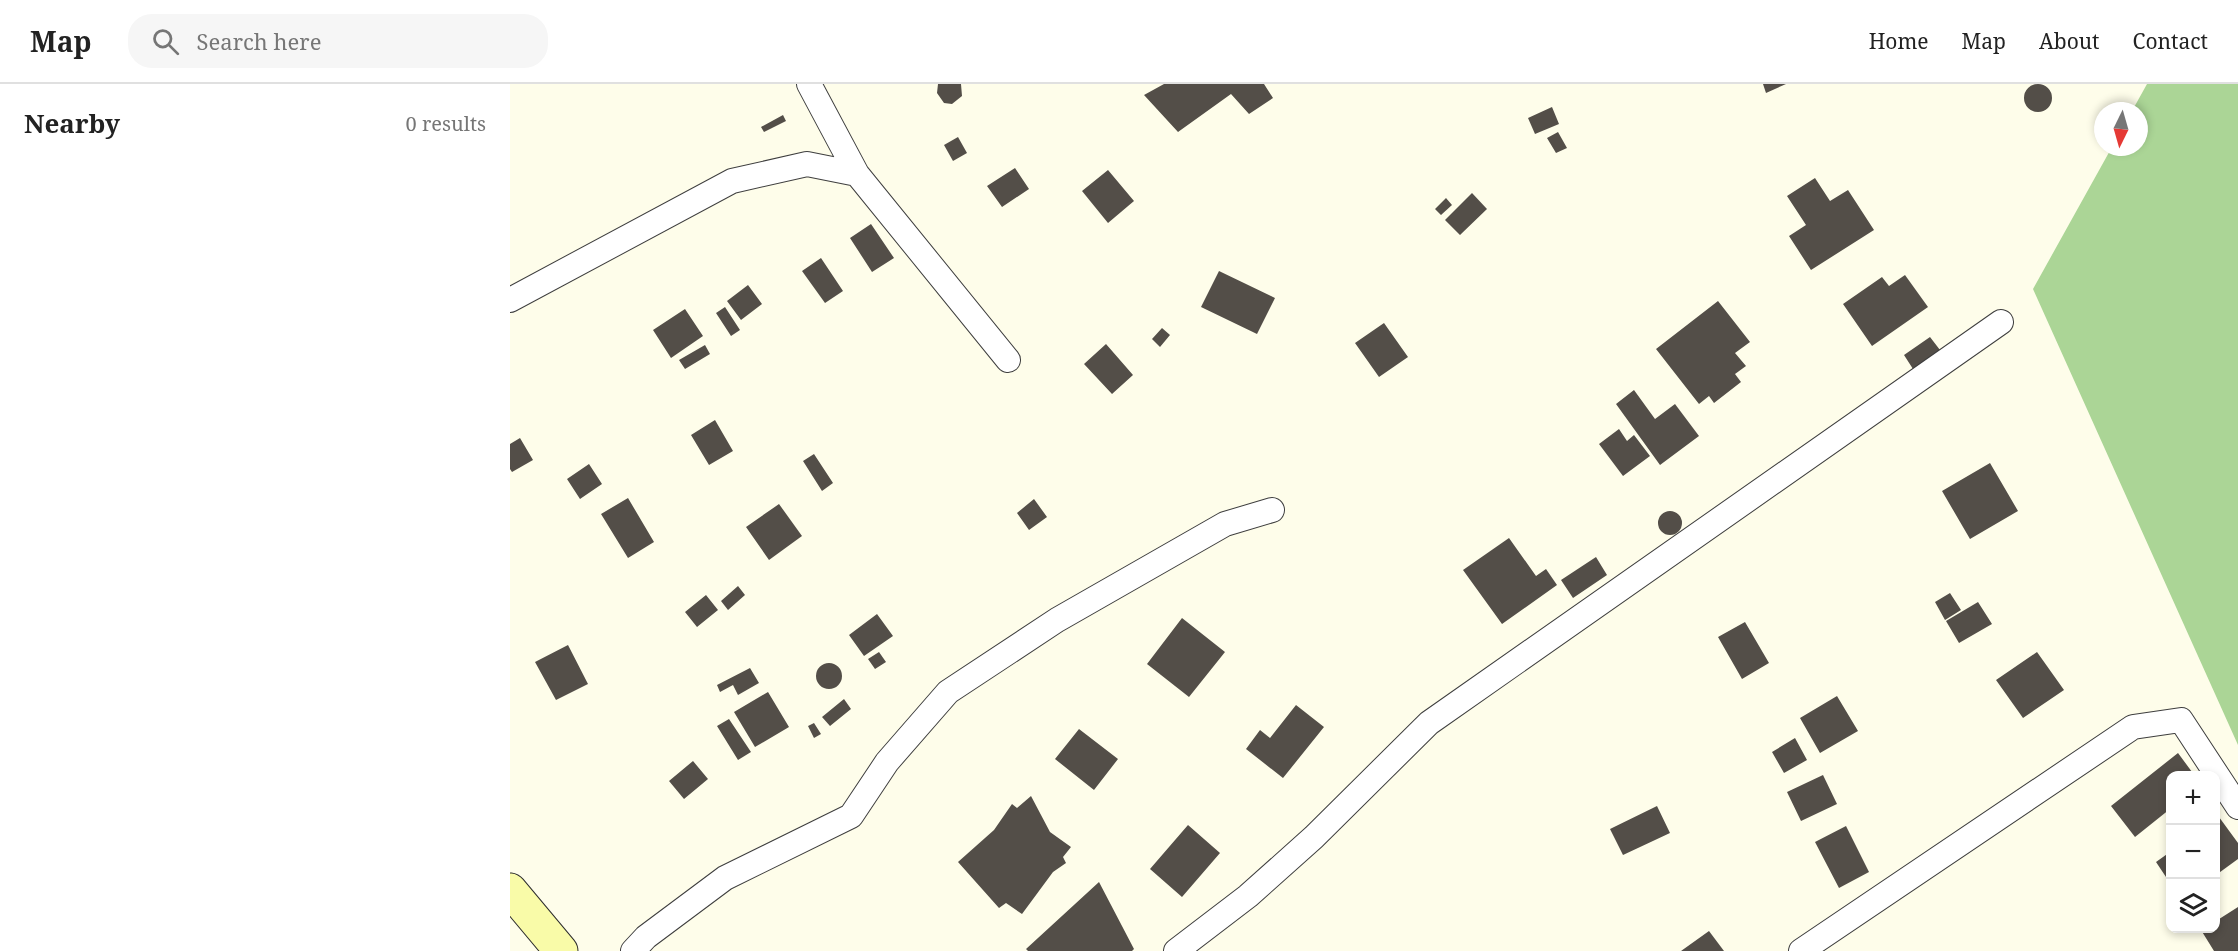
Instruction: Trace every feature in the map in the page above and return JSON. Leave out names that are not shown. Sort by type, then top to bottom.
[{"type":"main road","points":[[510,890],[561,951]]},
{"type":"street","points":[[809,84],[857,174],[1008,360]]},
{"type":"street","points":[[510,300],[732,181],[807,164],[857,174]]},
{"type":"street","points":[[1176,951],[1248,896],[1298,852],[1429,723],[2001,322]]},
{"type":"street","points":[[633,951],[646,937],[725,878],[851,816],[887,762],[948,692],[1057,620],[1226,524],[1272,510]]},
{"type":"street","points":[[1801,951],[2133,727],[2181,720],[2238,807]]},
{"type":"green space","points":[[2147,84],[2238,84],[2238,745],[2033,289],[2107,156],[2148,156],[2148,102],[2137,102]]},
{"type":"building","points":[[938,84],[961,84],[962,96],[952,104],[944,103],[937,93]]},
{"type":"building","points":[[1164,84],[1264,84],[1273,98],[1249,114],[1231,94],[1178,132],[1144,95]]},
{"type":"building","points":[[1763,84],[1786,84],[1766,93]]},
{"type":"building","points":[[2038,84],[2048,88],[2052,98],[2048,108],[2038,112],[2028,108],[2024,98],[2028,88]]},
{"type":"building","points":[[1552,107],[1559,124],[1535,134],[1528,118]]},
{"type":"building","points":[[783,115],[786,121],[764,132],[761,127]]},
{"type":"building","points":[[1558,132],[1567,148],[1556,153],[1547,138]]},
{"type":"building","points":[[958,137],[967,153],[953,161],[944,145]]},
{"type":"building","points":[[1015,168],[1029,189],[1002,207],[987,186]]},
{"type":"building","points":[[1108,170],[1134,201],[1108,223],[1082,191]]},
{"type":"building","points":[[1815,178],[1830,201],[1848,190],[1874,230],[1811,270],[1789,236],[1806,225],[1787,196]]},
{"type":"building","points":[[1472,193],[1487,209],[1460,235],[1445,220]]},
{"type":"building","points":[[1446,198],[1452,205],[1441,215],[1435,209]]},
{"type":"building","points":[[871,224],[894,258],[872,272],[850,238]]},
{"type":"building","points":[[821,258],[843,291],[825,303],[802,271]]},
{"type":"building","points":[[1219,271],[1275,298],[1257,334],[1201,307]]},
{"type":"building","points":[[1905,275],[1928,307],[1872,346],[1843,304],[1882,277],[1889,286]]},
{"type":"building","points":[[748,285],[762,304],[741,320],[727,301]]},
{"type":"building","points":[[1718,301],[1750,342],[1735,353],[1746,366],[1735,374],[1741,382],[1714,403],[1709,396],[1699,404],[1656,349]]},
{"type":"building","points":[[725,307],[740,330],[731,336],[716,313]]},
{"type":"building","points":[[685,309],[703,336],[671,358],[653,330]]},
{"type":"building","points":[[1384,323],[1408,357],[1379,377],[1355,343]]},
{"type":"building","points":[[1162,328],[1170,335],[1160,347],[1152,339]]},
{"type":"building","points":[[1930,337],[1940,350],[1913,369],[1904,355]]},
{"type":"building","points":[[1106,344],[1133,375],[1112,394],[1084,364]]},
{"type":"building","points":[[705,345],[710,354],[685,369],[679,360]]},
{"type":"building","points":[[1634,390],[1655,419],[1675,404],[1699,436],[1660,465],[1616,404]]},
{"type":"building","points":[[715,420],[733,451],[709,465],[691,435]]},
{"type":"building","points":[[1619,429],[1627,441],[1634,435],[1650,456],[1623,476],[1599,444]]},
{"type":"building","points":[[520,438],[533,460],[512,472],[510,444]]},
{"type":"building","points":[[814,454],[833,483],[822,491],[803,461]]},
{"type":"building","points":[[1990,463],[2018,511],[1970,539],[1942,491]]},
{"type":"building","points":[[589,464],[602,484],[580,499],[567,479]]},
{"type":"building","points":[[628,498],[654,542],[628,558],[601,514]]},
{"type":"building","points":[[1034,499],[1047,517],[1029,530],[1017,513]]},
{"type":"building","points":[[779,504],[802,536],[769,560],[746,527]]},
{"type":"building","points":[[1670,511],[1678,515],[1682,523],[1678,531],[1670,535],[1662,531],[1658,523],[1662,515]]},
{"type":"building","points":[[1509,538],[1536,576],[1546,569],[1557,585],[1502,624],[1463,570]]},
{"type":"building","points":[[1596,557],[1607,575],[1573,598],[1561,580]]},
{"type":"building","points":[[738,586],[745,595],[728,610],[721,601]]},
{"type":"building","points":[[1950,593],[1961,610],[1945,620],[1935,602]]},
{"type":"building","points":[[706,595],[718,610],[697,627],[685,612]]},
{"type":"building","points":[[1978,602],[1992,624],[1959,643],[1946,621]]},
{"type":"building","points":[[877,614],[893,636],[864,656],[849,635]]},
{"type":"building","points":[[1182,618],[1225,652],[1189,697],[1147,664]]},
{"type":"building","points":[[1745,622],[1769,663],[1742,679],[1718,637]]},
{"type":"building","points":[[568,645],[588,684],[556,700],[535,662]]},
{"type":"building","points":[[879,652],[886,662],[875,669],[868,659]]},
{"type":"building","points":[[2037,652],[2064,690],[2023,718],[1996,680]]},
{"type":"building","points":[[829,663],[838,667],[842,676],[838,685],[829,689],[820,685],[816,676],[820,667]]},
{"type":"building","points":[[750,668],[759,683],[738,695],[733,685],[720,692],[717,685]]},
{"type":"building","points":[[768,692],[789,727],[755,747],[734,712]]},
{"type":"building","points":[[1837,696],[1858,731],[1820,753],[1800,718]]},
{"type":"building","points":[[844,699],[851,709],[830,726],[822,717]]},
{"type":"building","points":[[1296,705],[1324,727],[1283,778],[1246,749],[1260,730],[1270,738]]},
{"type":"building","points":[[729,719],[751,752],[738,760],[717,726]]},
{"type":"building","points":[[814,723],[821,734],[814,738],[808,726]]},
{"type":"building","points":[[1079,729],[1118,759],[1094,790],[1055,759]]},
{"type":"building","points":[[1795,738],[1807,760],[1784,773],[1772,752]]},
{"type":"building","points":[[2178,753],[2191,771],[2166,771],[2166,812],[2135,837],[2111,806]]},
{"type":"building","points":[[693,761],[708,779],[684,799],[669,781]]},
{"type":"building","points":[[1823,775],[1837,804],[1801,821],[1787,792]]},
{"type":"building","points":[[1031,796],[1050,832],[1071,847],[1063,857],[1066,863],[1053,872],[1022,914],[1006,903],[999,908],[958,862],[994,830],[1012,804],[1017,808]]},
{"type":"building","points":[[1657,806],[1670,833],[1623,855],[1610,829]]},
{"type":"building","points":[[2220,818],[2238,843],[2238,859],[2220,872]]},
{"type":"building","points":[[1188,825],[1220,853],[1182,897],[1150,869]]},
{"type":"building","points":[[1846,826],[1869,872],[1839,888],[1815,842]]},
{"type":"building","points":[[2166,855],[2166,877],[2156,862]]},
{"type":"building","points":[[1099,882],[1134,949],[1132,951],[1028,951],[1026,949]]},
{"type":"building","points":[[2238,907],[2238,951],[2214,951],[2203,933],[2220,933],[2220,918]]},
{"type":"building","points":[[1709,931],[1724,951],[1681,951]]}]
